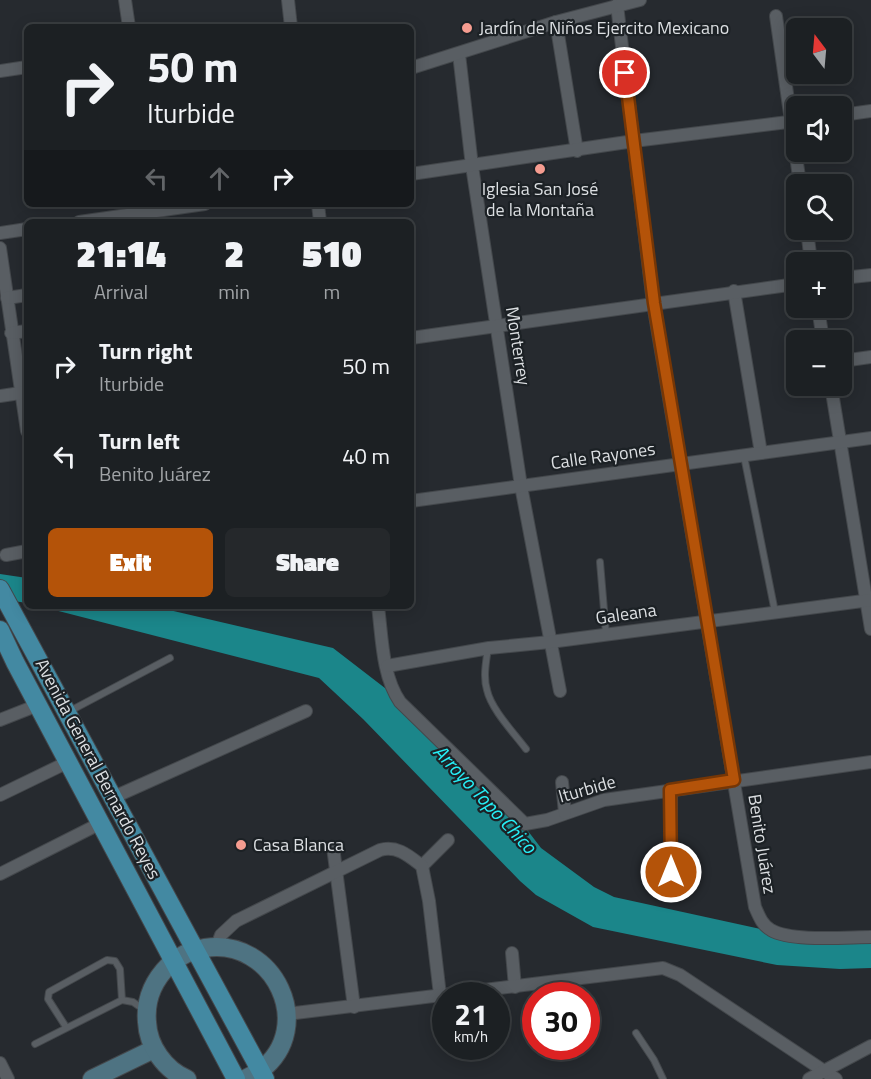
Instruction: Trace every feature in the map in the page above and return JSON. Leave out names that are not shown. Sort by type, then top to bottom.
[{"type":"main road","name":"Avenida General Bernardo Reyes","points":[[0,589],[263,1075]]},
{"type":"main road","name":"Avenida General Bernardo Reyes","points":[[0,630],[7,663],[38,705],[236,1079]]},
{"type":"street","points":[[125,0],[129,24]]},
{"type":"street","points":[[288,0],[291,24]]},
{"type":"street","points":[[414,67],[556,22],[640,0]]},
{"type":"street","name":"Benito Juárez","points":[[616,5],[654,303],[754,907],[765,926],[773,932],[800,936],[871,937]]},
{"type":"street","points":[[776,16],[790,96]]},
{"type":"street","points":[[556,22],[577,151]]},
{"type":"street","name":"Monterrey","points":[[459,54],[472,166],[521,486],[560,691]]},
{"type":"street","points":[[0,71],[24,67]]},
{"type":"street","points":[[852,114],[871,111]]},
{"type":"street","points":[[414,174],[634,141],[786,122]]},
{"type":"street","points":[[102,219],[187,207]]},
{"type":"street","points":[[0,233],[24,229]]},
{"type":"street","points":[[0,248],[11,333],[24,388]]},
{"type":"street","points":[[852,277],[871,275]]},
{"type":"street","points":[[414,338],[786,285]]},
{"type":"street","points":[[734,291],[761,453]]},
{"type":"street","points":[[7,298],[24,295]]},
{"type":"street","points":[[11,333],[24,331]]},
{"type":"street","points":[[852,360],[871,357]]},
{"type":"street","points":[[0,396],[24,392]]},
{"type":"street","points":[[833,396],[869,600],[871,628]]},
{"type":"street","name":"Calle Rayones","points":[[414,501],[871,438]]},
{"type":"street","points":[[6,555],[24,552]]},
{"type":"street","name":"Galeana","points":[[387,666],[489,648],[869,600]]},
{"type":"street","points":[[378,609],[387,666]]},
{"type":"street","name":"Iturbide","points":[[387,666],[394,693],[400,702],[525,824],[547,820],[604,800],[871,762]]},
{"type":"street","points":[[0,720],[38,705]]},
{"type":"street","points":[[114,797],[306,711]]},
{"type":"street","points":[[0,795],[68,762]]},
{"type":"street","points":[[562,782],[565,813]]},
{"type":"street","points":[[670,790],[671,872]]},
{"type":"street","points":[[0,874],[101,823]]},
{"type":"street","points":[[422,866],[448,840]]},
{"type":"street","points":[[333,847],[354,1007]]},
{"type":"street","points":[[217,946],[221,935],[236,921],[387,848],[398,850],[422,866],[429,901],[438,982]]},
{"type":"street","points":[[187,1079],[165,1065],[154,1049],[147,1030],[146,1011],[150,991],[160,974],[174,960],[195,949],[217,946],[238,949],[257,959],[273,974],[283,993],[287,1014],[284,1035],[263,1075],[244,1079]]},
{"type":"street","points":[[512,953],[515,987]]},
{"type":"street","points":[[510,988],[669,969],[836,1079]]},
{"type":"street","points":[[287,1014],[432,996]]},
{"type":"street","points":[[809,1079],[871,1046]]},
{"type":"street","points":[[92,1079],[154,1049]]},
{"type":"street","points":[[0,1063],[8,1079]]},
{"type":"lane","points":[[744,455],[774,612]]},
{"type":"lane","points":[[600,562],[606,635]]},
{"type":"lane","points":[[489,648],[485,667],[487,691],[494,705],[526,749]]},
{"type":"lane","points":[[68,712],[170,658]]},
{"type":"lane","points":[[66,1027],[48,999],[49,992],[107,960],[115,961],[120,969],[123,1000]]},
{"type":"lane","points":[[35,1044],[123,1000],[133,1002],[146,1011]]},
{"type":"lane","points":[[636,1033],[654,1060],[663,1079]]},
{"type":"water","points":[[0,574],[24,578],[24,603],[0,599]]},
{"type":"water","name":"Arroyo Topo Chico","points":[[51,609],[165,609],[333,648],[394,695],[518,818],[541,848],[594,887],[614,897],[783,934],[871,936],[871,968],[840,969],[777,965],[593,927],[536,895],[520,881],[363,719],[319,678]]},
{"type":"place","name":"Jardín de Niños Ejercito Mexicano","points":[[467,28]]},
{"type":"place","name":"Iglesia San José de la Montaña","points":[[540,169]]},
{"type":"place","name":"Casa Blanca","points":[[241,845]]},
{"type":"route","points":[[625,73],[654,303],[734,780],[670,790],[671,872]]}]
